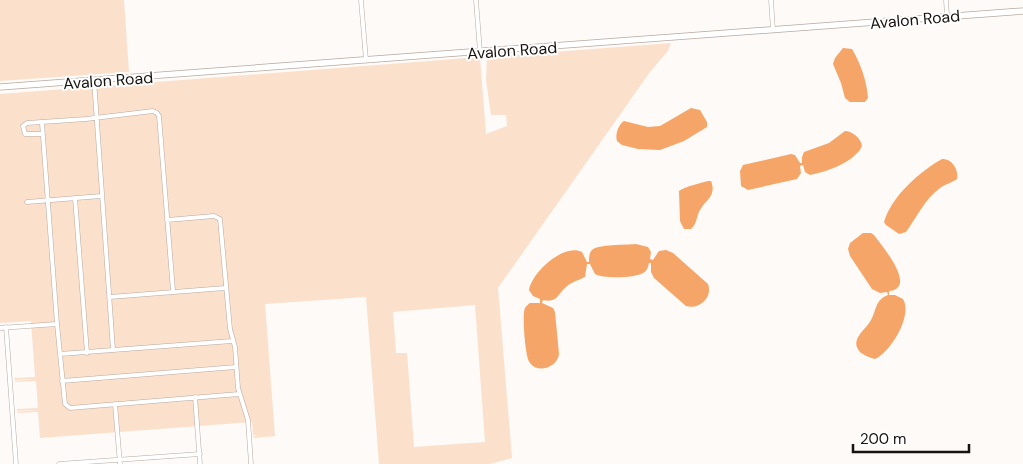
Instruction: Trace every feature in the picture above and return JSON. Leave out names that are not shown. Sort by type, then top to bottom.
[{"type":"main road","name":"Avalon Road","points":[[0,87],[1023,11]]},
{"type":"street","points":[[361,0],[366,61]]},
{"type":"street","points":[[476,0],[480,52]]},
{"type":"street","points":[[771,0],[773,31]]},
{"type":"street","points":[[946,0],[946,16]]},
{"type":"street","points":[[94,80],[113,350]]},
{"type":"street","points":[[42,134],[25,134],[23,126],[27,123],[86,119],[153,110],[157,112],[159,116],[173,291]]},
{"type":"street","points":[[42,123],[65,404],[70,408],[240,394]]},
{"type":"street","points":[[27,202],[101,196]]},
{"type":"street","points":[[75,198],[87,353]]},
{"type":"street","points":[[166,220],[214,216],[220,219],[232,341],[240,394],[248,420],[251,464]]},
{"type":"street","points":[[110,297],[226,288]]},
{"type":"street","points":[[0,328],[57,324]]},
{"type":"street","points":[[6,327],[16,464]]},
{"type":"street","points":[[60,354],[232,341]]},
{"type":"street","points":[[62,381],[236,367]]},
{"type":"street","points":[[195,397],[200,464]]},
{"type":"street","points":[[115,404],[120,462]]},
{"type":"street","points":[[59,464],[120,462],[200,454]]},
{"type":"shaded area","points":[[0,0],[124,0],[129,72],[0,81]]},
{"type":"shaded area","points":[[671,43],[668,51],[650,72],[498,288],[512,458],[490,464],[379,464],[366,297],[265,304],[275,436],[254,438],[253,436],[258,435],[253,435],[252,422],[40,438],[38,412],[17,413],[38,410],[17,411],[17,409],[38,408],[36,381],[15,382],[35,379],[15,380],[14,378],[35,377],[31,321],[0,323],[0,94],[480,57],[486,134],[507,126],[506,115],[491,115],[486,80],[487,57]],"holes":[[[475,305],[485,442],[414,447],[407,353],[396,353],[393,312]]]},
{"type":"shaded area","points":[[843,48],[852,49],[861,67],[868,98],[865,102],[850,102],[845,98],[833,64]]},
{"type":"shaded area","points":[[691,108],[700,110],[707,122],[707,127],[684,141],[660,150],[638,149],[622,145],[617,141],[617,130],[624,121],[648,127],[660,126]]},
{"type":"shaded area","points":[[845,131],[856,136],[862,146],[847,161],[810,175],[805,172],[803,165],[800,166],[801,173],[797,179],[748,190],[741,186],[740,171],[743,165],[791,154],[795,155],[800,163],[802,163],[804,152],[829,143]]},
{"type":"shaded area","points":[[942,159],[949,160],[954,165],[957,179],[934,193],[906,232],[899,234],[886,225],[884,222],[888,212],[900,194],[924,171]]},
{"type":"shaded area","points":[[711,181],[712,184],[713,190],[711,195],[700,210],[693,227],[691,229],[684,229],[680,221],[679,191]]},
{"type":"shaded area","points":[[863,233],[874,235],[890,257],[899,275],[900,283],[897,288],[889,291],[889,295],[895,295],[903,299],[905,306],[903,323],[894,341],[888,349],[875,359],[861,353],[856,344],[859,336],[871,320],[878,302],[888,295],[887,292],[880,293],[872,289],[850,256],[848,249],[850,243]]},
{"type":"shaded area","points":[[636,244],[648,247],[651,252],[650,259],[653,260],[659,251],[666,250],[673,253],[708,284],[709,294],[704,302],[696,306],[686,306],[654,278],[651,272],[651,263],[639,275],[619,277],[599,276],[595,274],[590,264],[587,264],[585,277],[568,285],[556,298],[548,301],[543,300],[542,303],[553,308],[555,312],[558,359],[547,368],[538,368],[530,363],[525,339],[524,310],[530,303],[540,303],[540,299],[533,296],[529,290],[531,283],[542,268],[558,255],[567,252],[575,250],[582,252],[587,262],[589,262],[590,253],[595,248]]}]
